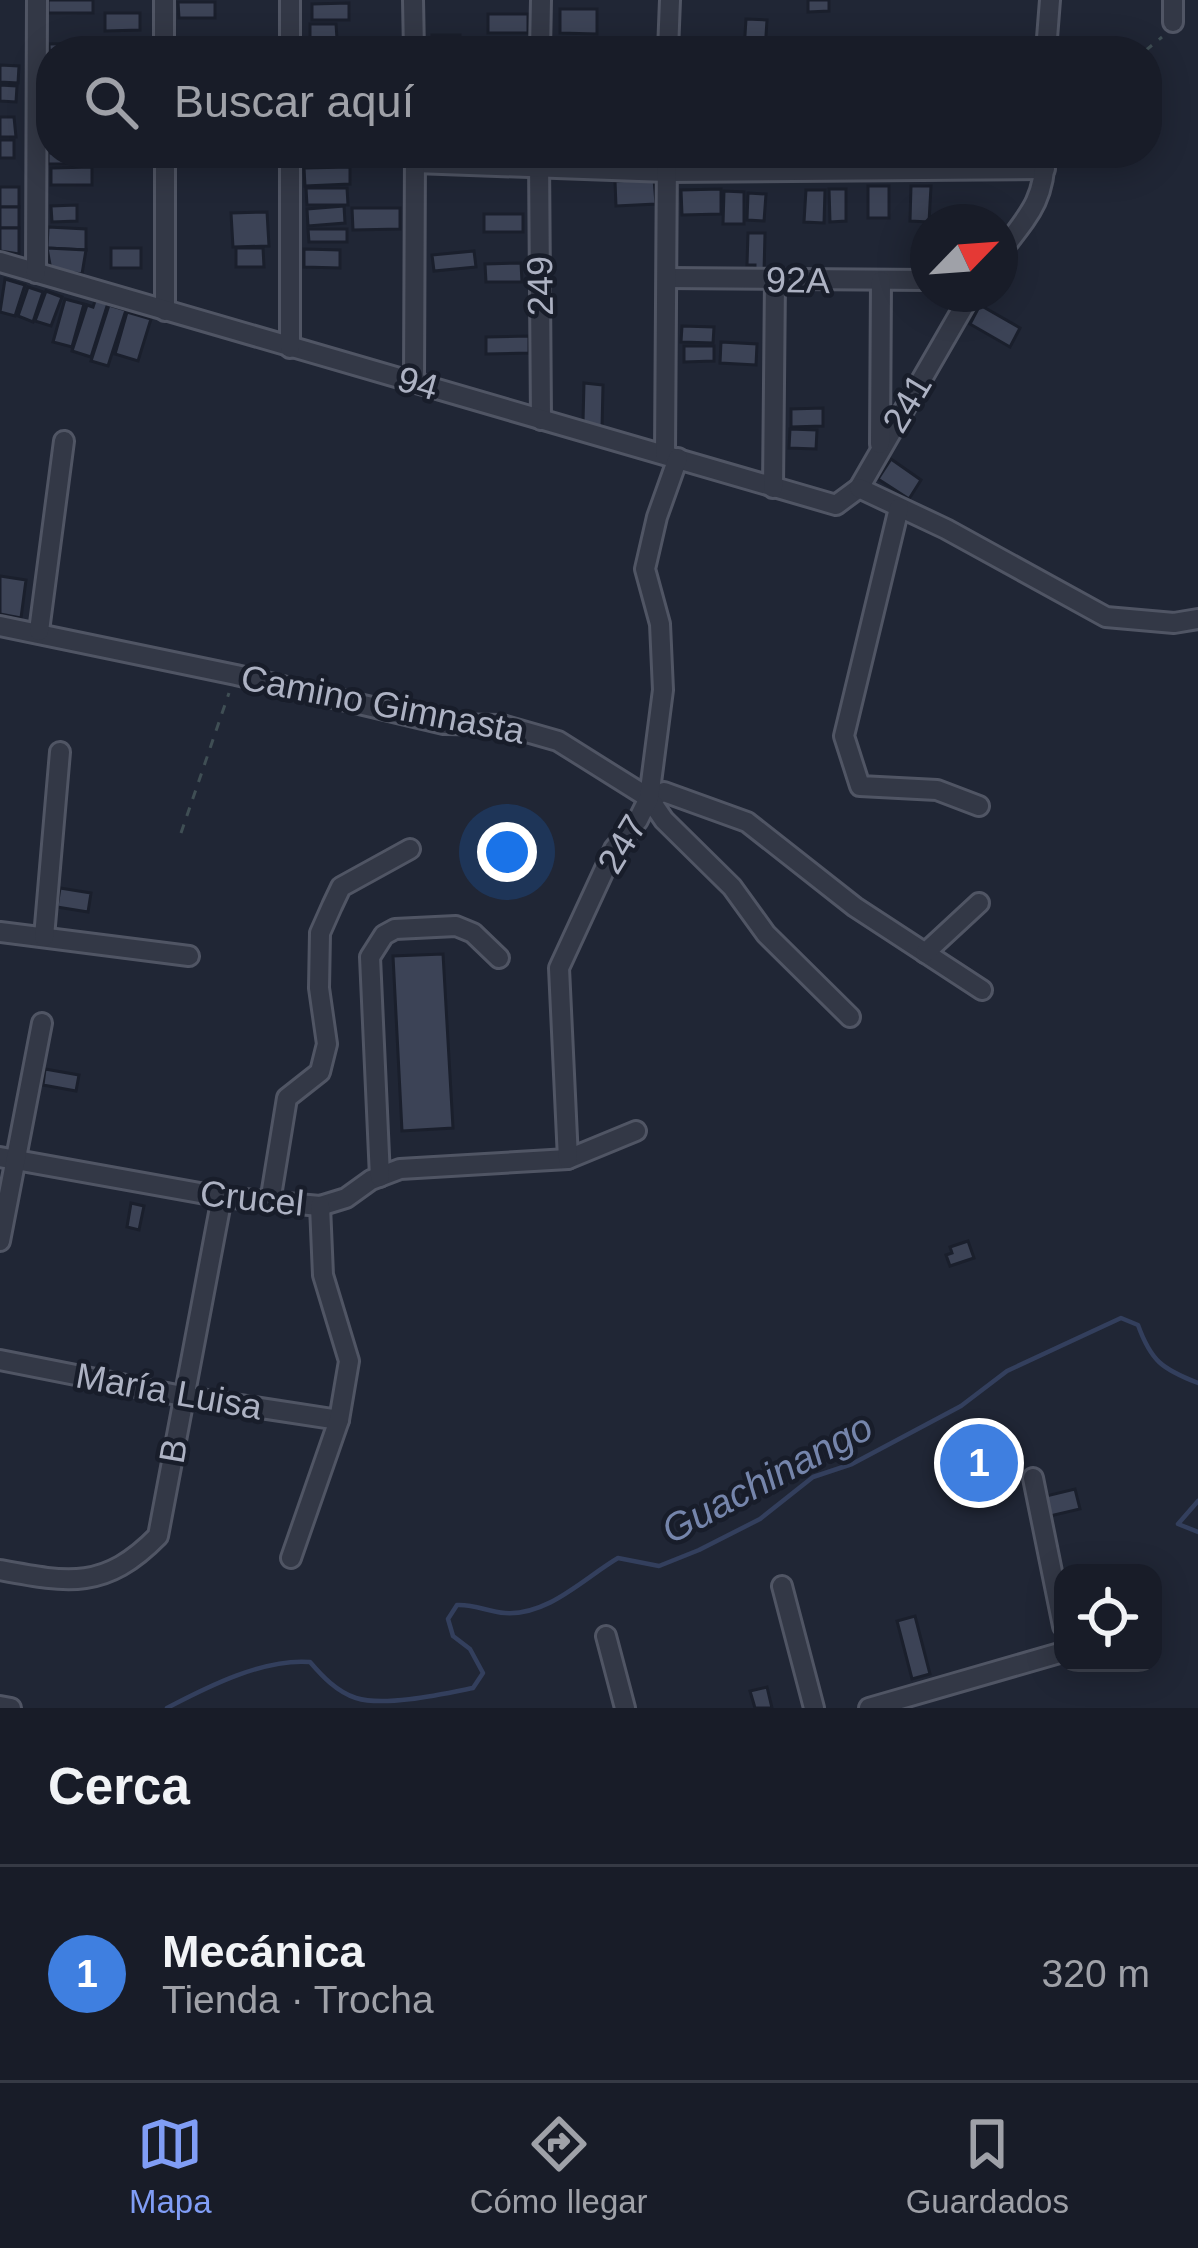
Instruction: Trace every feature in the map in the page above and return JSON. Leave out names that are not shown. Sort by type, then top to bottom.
[{"type":"street","points":[[37,0],[37,36]]},
{"type":"street","points":[[164,0],[164,36]]},
{"type":"street","points":[[290,0],[290,36]]},
{"type":"street","points":[[413,0],[414,36]]},
{"type":"street","points":[[540,36],[541,0]]},
{"type":"street","points":[[669,36],[670,0]]},
{"type":"street","points":[[1047,36],[1050,0]]},
{"type":"street","points":[[1173,22],[1174,0]]},
{"type":"street","points":[[35,273],[36,136]]},
{"type":"street","points":[[165,168],[165,311]]},
{"type":"street","points":[[290,168],[290,348]]},
{"type":"street","points":[[414,381],[415,168]]},
{"type":"street","name":"249","points":[[539,168],[542,419]]},
{"type":"street","name":"247","points":[[568,1159],[559,968],[614,849],[649,798],[663,690],[660,624],[645,569],[671,456],[668,168]]},
{"type":"street","points":[[1018,230],[1037,205],[1044,168]]},
{"type":"street","name":"94","points":[[0,262],[836,505]]},
{"type":"street","name":"92A","points":[[667,278],[910,280]]},
{"type":"street","points":[[773,488],[775,280]]},
{"type":"street","points":[[880,281],[880,448]]},
{"type":"street","name":"241","points":[[836,505],[859,488],[960,312]]},
{"type":"street","points":[[39,631],[64,441]]},
{"type":"street","points":[[859,488],[1106,617],[1198,619]]},
{"type":"street","points":[[899,508],[844,736],[860,786],[937,790],[980,806]]},
{"type":"street","name":"Camino Gimnasta","points":[[0,626],[444,724],[502,725],[558,741],[649,798],[664,792],[746,822],[855,907],[982,990]]},
{"type":"street","points":[[44,937],[60,752]]},
{"type":"street","points":[[649,798],[664,820],[732,887],[766,934],[850,1017]]},
{"type":"street","points":[[270,1202],[287,1098],[320,1072],[327,1044],[319,988],[320,933],[341,886],[410,849]]},
{"type":"street","points":[[925,953],[980,902]]},
{"type":"street","points":[[380,1177],[370,957],[384,935],[395,929],[456,926],[473,933],[499,958]]},
{"type":"street","points":[[0,932],[189,956]]},
{"type":"street","points":[[0,1241],[8,1159],[42,1023]]},
{"type":"street","name":"Crucel","points":[[8,1159],[222,1197],[320,1206],[346,1198],[400,1169],[568,1159],[636,1131]]},
{"type":"street","name":"B","points":[[0,1570],[51,1580],[87,1579],[133,1562],[158,1536],[222,1197]]},
{"type":"street","points":[[291,1558],[339,1420],[350,1361],[323,1275],[320,1206]]},
{"type":"street","name":"María Luisa","points":[[0,1360],[182,1396],[339,1420]]},
{"type":"street","points":[[1033,1478],[1054,1582]]},
{"type":"street","points":[[782,1586],[814,1708]]},
{"type":"street","points":[[606,1636],[625,1708]]},
{"type":"street","points":[[869,1708],[1054,1655]]},
{"type":"street","points":[[0,1706],[11,1708]]},
{"type":"path","points":[[1162,38],[1173,22]]},
{"type":"path","points":[[181,833],[236,675]]},
{"type":"building","points":[[48,0],[93,0],[93,13],[48,13]]},
{"type":"building","points":[[808,0],[829,0],[829,11],[808,12]]},
{"type":"building","points":[[178,2],[215,2],[215,18],[179,18]]},
{"type":"building","points":[[349,3],[349,20],[312,20],[312,4]]},
{"type":"building","points":[[560,9],[597,9],[597,34],[560,33]]},
{"type":"building","points":[[105,13],[140,13],[140,30],[105,31]]},
{"type":"building","points":[[488,14],[528,14],[528,33],[488,33]]},
{"type":"building","points":[[746,19],[767,20],[766,36],[745,36]]},
{"type":"building","points":[[310,24],[336,24],[337,36],[310,36]]},
{"type":"building","points":[[0,65],[19,66],[18,83],[0,82]]},
{"type":"building","points":[[0,85],[17,86],[16,102],[0,101]]},
{"type":"building","points":[[0,117],[14,117],[16,137],[0,137]]},
{"type":"building","points":[[0,140],[14,140],[14,158],[0,158]]},
{"type":"building","points":[[51,168],[92,168],[92,185],[51,185]]},
{"type":"building","points":[[304,168],[350,168],[350,184],[305,186]]},
{"type":"building","points":[[654,179],[656,204],[616,206],[615,181]]},
{"type":"building","points":[[868,186],[889,186],[889,218],[868,218]]},
{"type":"building","points":[[911,186],[931,186],[930,204],[910,204]]},
{"type":"building","points":[[0,187],[19,187],[19,207],[0,207]]},
{"type":"building","points":[[306,188],[347,188],[348,205],[307,205]]},
{"type":"building","points":[[721,189],[721,214],[682,215],[681,190]]},
{"type":"building","points":[[829,189],[846,189],[846,221],[830,222]]},
{"type":"building","points":[[806,190],[825,190],[824,223],[804,222]]},
{"type":"building","points":[[724,191],[744,192],[744,224],[723,224]]},
{"type":"building","points":[[748,193],[766,194],[764,221],[747,220]]},
{"type":"building","points":[[77,205],[77,221],[52,222],[51,206]]},
{"type":"building","points":[[344,206],[345,223],[308,226],[307,209]]},
{"type":"building","points":[[0,207],[19,207],[19,228],[0,228]]},
{"type":"building","points":[[352,208],[400,208],[400,229],[353,230]]},
{"type":"building","points":[[267,212],[269,246],[233,247],[231,213]]},
{"type":"building","points":[[484,214],[523,214],[523,232],[484,232]]},
{"type":"building","points":[[48,227],[86,229],[86,250],[47,248]]},
{"type":"building","points":[[0,228],[19,228],[19,254],[0,251]]},
{"type":"building","points":[[308,229],[347,229],[347,242],[309,242]]},
{"type":"building","points":[[748,233],[765,233],[764,272],[747,265]]},
{"type":"building","points":[[47,248],[86,250],[82,274],[51,270]]},
{"type":"building","points":[[111,248],[141,248],[141,268],[111,268]]},
{"type":"building","points":[[236,248],[263,248],[264,267],[236,267]]},
{"type":"building","points":[[304,249],[340,250],[340,268],[304,267]]},
{"type":"building","points":[[474,251],[476,267],[434,271],[432,255]]},
{"type":"building","points":[[521,263],[522,282],[486,282],[485,264]]},
{"type":"building","points":[[5,279],[25,285],[15,316],[0,312]]},
{"type":"building","points":[[28,287],[43,292],[33,322],[18,316]]},
{"type":"building","points":[[46,291],[62,297],[51,326],[35,321]]},
{"type":"building","points":[[96,298],[108,303],[91,357],[72,351],[87,305],[93,307]]},
{"type":"building","points":[[65,299],[84,304],[72,347],[53,342]]},
{"type":"building","points":[[109,305],[126,310],[108,366],[91,361]]},
{"type":"building","points":[[127,312],[151,319],[138,361],[115,354]]},
{"type":"building","points":[[976,312],[992,312],[1020,328],[1010,347],[970,324]]},
{"type":"building","points":[[682,326],[714,327],[713,343],[681,342]]},
{"type":"building","points":[[529,336],[529,353],[486,354],[486,337]]},
{"type":"building","points":[[721,342],[757,344],[756,365],[720,363]]},
{"type":"building","points":[[684,346],[714,346],[714,361],[684,362]]},
{"type":"building","points":[[584,383],[603,385],[602,428],[583,422]]},
{"type":"building","points":[[823,408],[823,426],[791,427],[791,409]]},
{"type":"building","points":[[790,429],[817,430],[816,449],[789,448]]},
{"type":"building","points":[[891,459],[921,480],[909,499],[878,479]]},
{"type":"building","points":[[0,576],[26,580],[21,618],[0,614]]},
{"type":"building","points":[[60,888],[91,893],[88,912],[57,907]]},
{"type":"building","points":[[443,954],[453,1128],[402,1131],[393,956]]},
{"type":"building","points":[[45,1069],[79,1075],[76,1091],[43,1085]]},
{"type":"building","points":[[131,1203],[144,1206],[139,1230],[127,1227]]},
{"type":"building","points":[[968,1241],[974,1258],[950,1266],[946,1255],[952,1253],[950,1247]]},
{"type":"building","points":[[1075,1489],[1080,1509],[1050,1516],[1046,1496]]},
{"type":"building","points":[[915,1616],[930,1674],[912,1679],[897,1621]]},
{"type":"building","points":[[767,1687],[772,1708],[755,1708],[750,1691]]},
{"type":"waterway","name":"Guachinango","points":[[167,1708],[236,1676],[292,1662],[310,1662],[342,1692],[368,1700],[414,1699],[473,1688],[483,1673],[470,1649],[453,1636],[448,1619],[457,1605],[521,1612],[551,1602],[618,1558],[659,1566],[699,1550],[760,1519],[813,1477],[852,1464],[961,1406],[1007,1371],[1121,1318],[1138,1325],[1159,1362],[1198,1383]]},
{"type":"waterway","points":[[1198,1501],[1178,1524],[1198,1532]]},
{"type":"place","name":"Mecánica","points":[[979,1463]]}]
